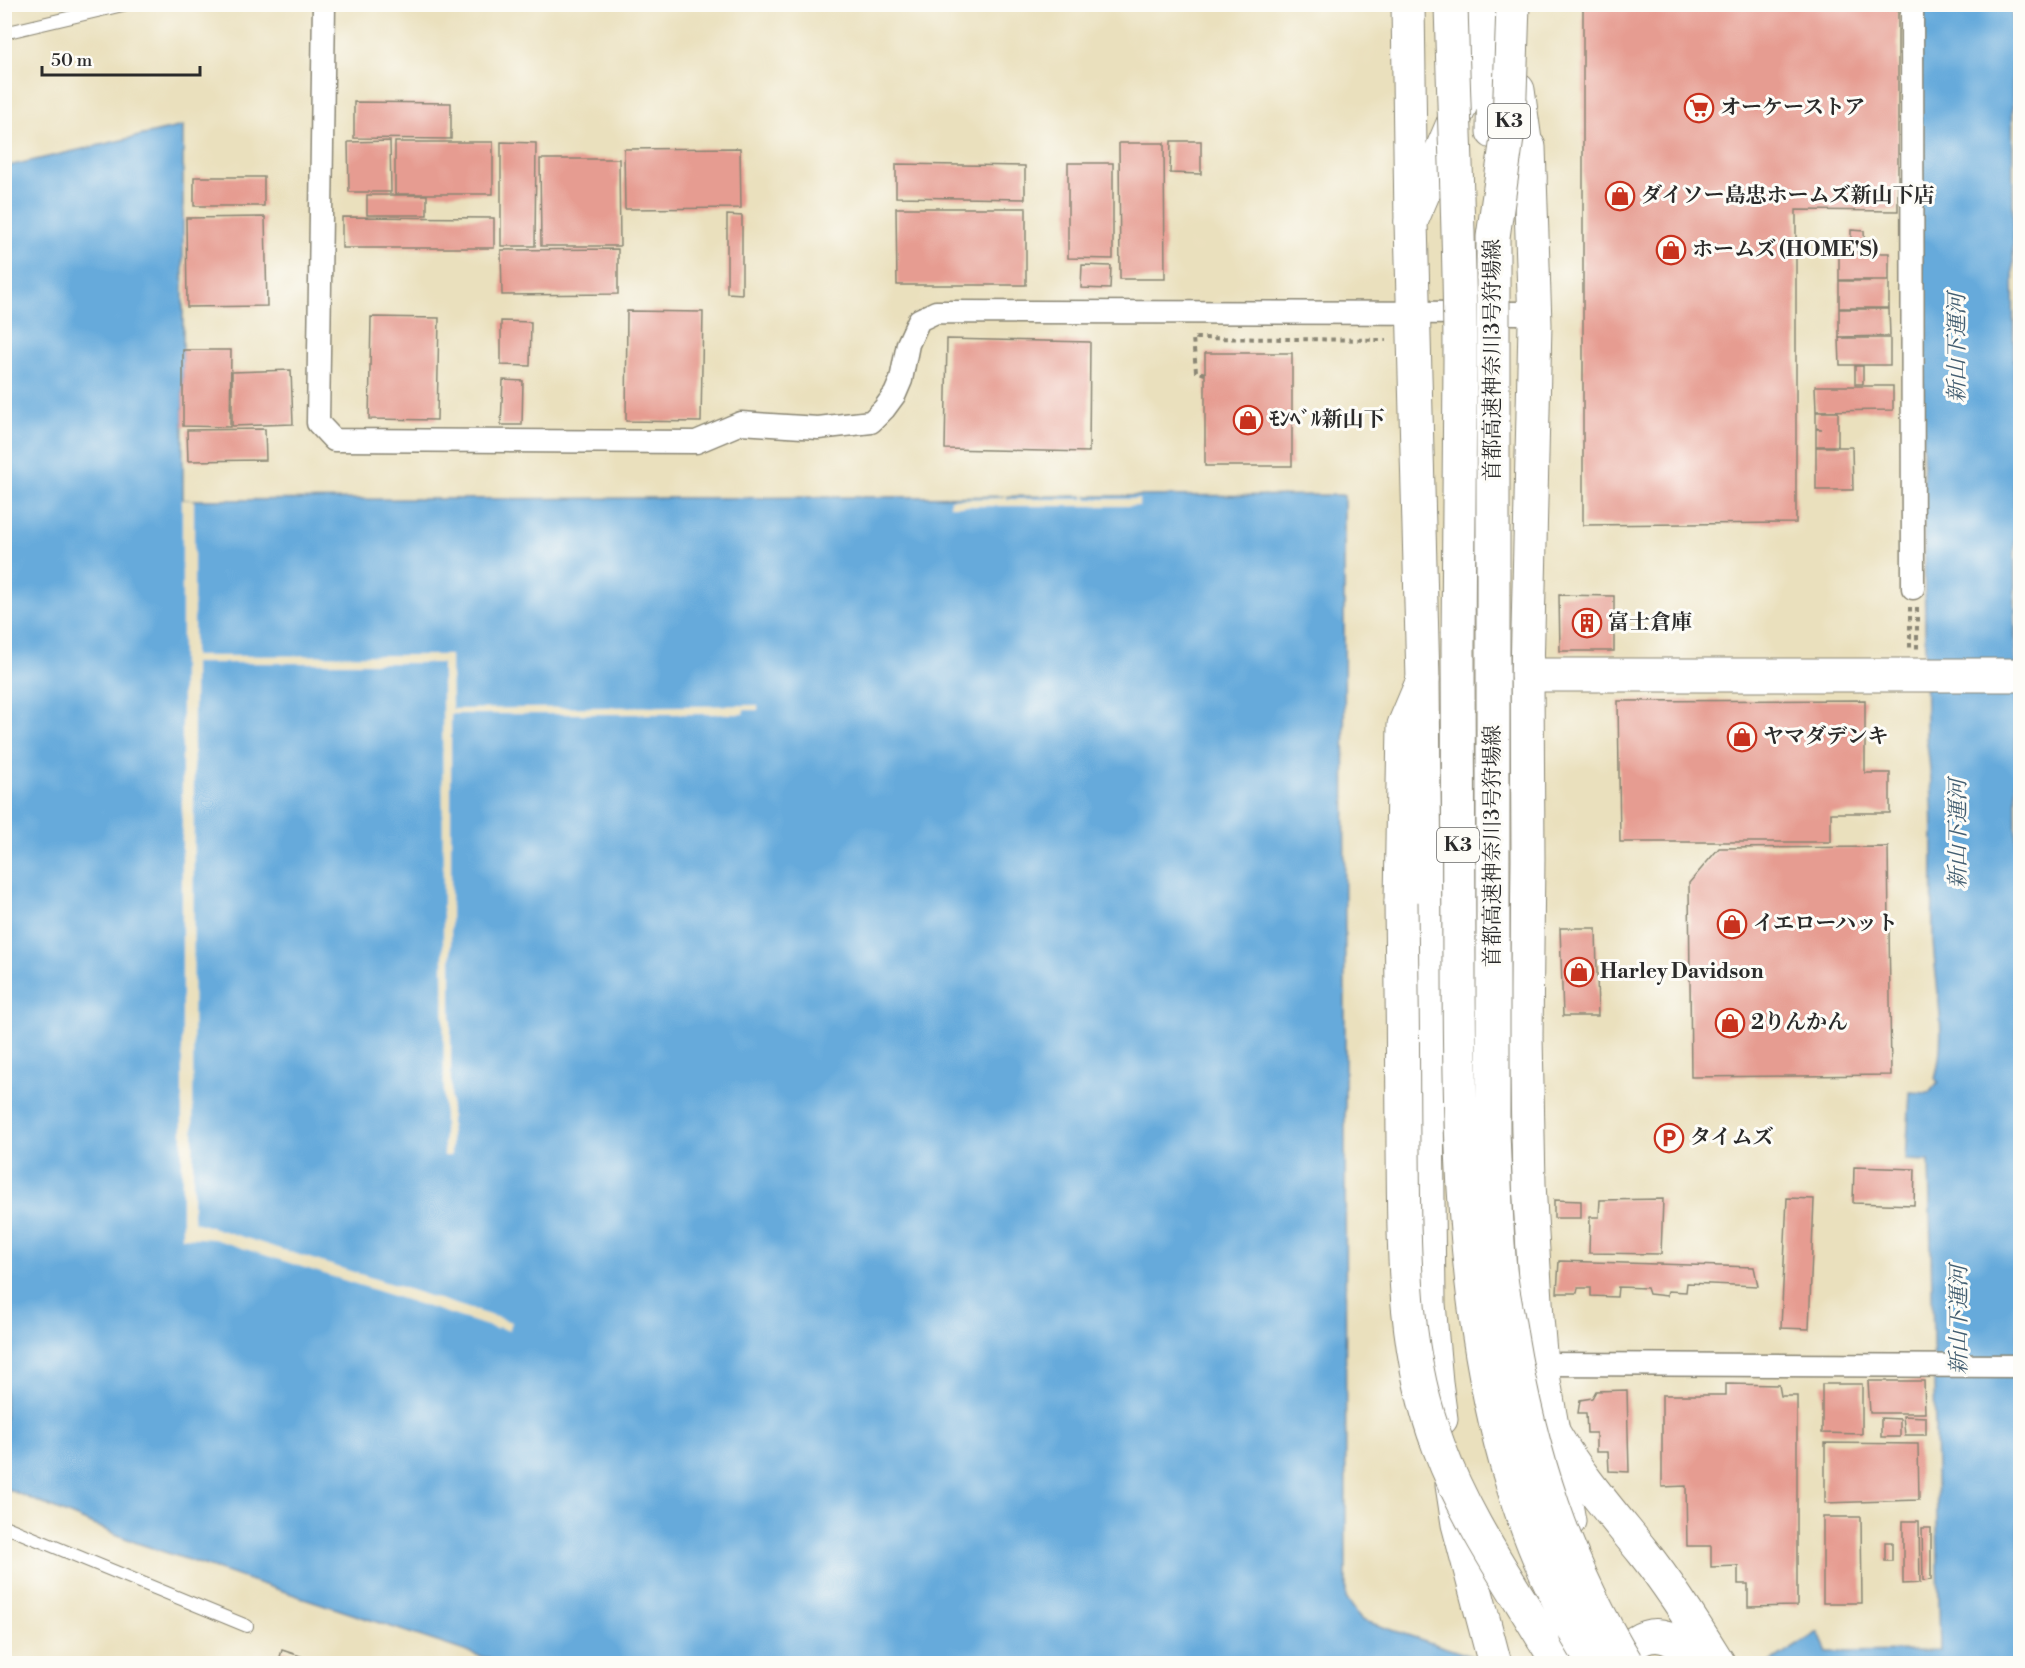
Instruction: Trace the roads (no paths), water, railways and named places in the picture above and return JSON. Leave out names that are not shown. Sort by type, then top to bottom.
[{"type":"main road","points":[[1408,4],[1411,222],[1423,680],[1429,1304],[1436,1382],[1458,1524],[1493,1658]]},
{"type":"main road","name":"首都高速神奈川3号狩場線","points":[[1451,4],[1460,356],[1458,736],[1460,1107],[1465,1218],[1472,1292],[1486,1380],[1504,1458],[1524,1518],[1548,1578],[1595,1664]]},
{"type":"main road","name":"K3","points":[[1411,222],[1468,88],[1474,4]]},
{"type":"main road","name":"首都高速神奈川3号狩場線","points":[[1496,4],[1493,237],[1493,1133],[1501,1271],[1520,1388],[1547,1491],[1564,1539],[1587,1590],[1627,1664]]},
{"type":"main road","name":"K3","points":[[1493,237],[1509,124],[1513,4]]},
{"type":"main road","points":[[1524,4],[1534,313],[1527,675],[1526,1048],[1529,1184],[1541,1364],[1595,1664]]},
{"type":"main road","name":"K3","points":[[1505,5],[1530,177]]},
{"type":"main road","points":[[1527,675],[1917,661],[2018,683]]},
{"type":"main road","points":[[1423,680],[1404,725],[1401,902],[1404,1253],[1410,1332],[1426,1410],[1455,1487],[1559,1664]]},
{"type":"main road","points":[[1552,1430],[1588,1487],[1650,1562],[1702,1654]]},
{"type":"main road","points":[[1615,1664],[1632,1645],[1646,1636],[1659,1635],[1675,1640],[1702,1654]]},
{"type":"street","points":[[324,4],[318,423],[334,440],[696,442],[741,423],[818,428],[871,422],[895,394],[901,380],[908,344],[918,320],[936,312],[1534,313]]},
{"type":"street","points":[[1912,4],[1912,593]]},
{"type":"street","points":[[1423,680],[1527,675]]},
{"type":"street","points":[[1541,1364],[2020,1366]]},
{"type":"lane","points":[[4,33],[127,4]]},
{"type":"lane","points":[[4,1526],[247,1626]]},
{"type":"water","name":"新山下運河","points":[[1919,5],[2012,5],[2020,1663],[1768,1664],[1818,1632],[1827,1652],[1940,1651],[1929,1161],[1906,1160],[1910,1092],[1929,1093],[1938,1082],[1935,1078],[1939,1061],[1941,1027],[1933,940],[1933,839],[1926,738]]},
{"type":"water","points":[[183,126],[183,500],[1344,495],[1346,1598],[1362,1620],[1492,1663],[501,1663],[137,1543],[5,1488],[4,167]]},
{"type":"place","name":"オーケーストア","points":[[1699,108]]},
{"type":"place","name":"ダイソー島忠ホームズ新山下店","points":[[1620,196]]},
{"type":"place","name":"ホームズ (HOME'S)","points":[[1671,250]]},
{"type":"place","name":"ﾓﾝﾍﾞﾙ新山下","points":[[1248,420]]},
{"type":"place","name":"富士倉庫","points":[[1587,623]]},
{"type":"place","name":"ヤマダデンキ","points":[[1742,737]]},
{"type":"place","name":"イエローハット","points":[[1732,924]]},
{"type":"place","name":"Harley Davidson","points":[[1579,972]]},
{"type":"place","name":"2りんかん","points":[[1730,1023]]},
{"type":"place","name":"タイムズ","points":[[1669,1138]]}]
